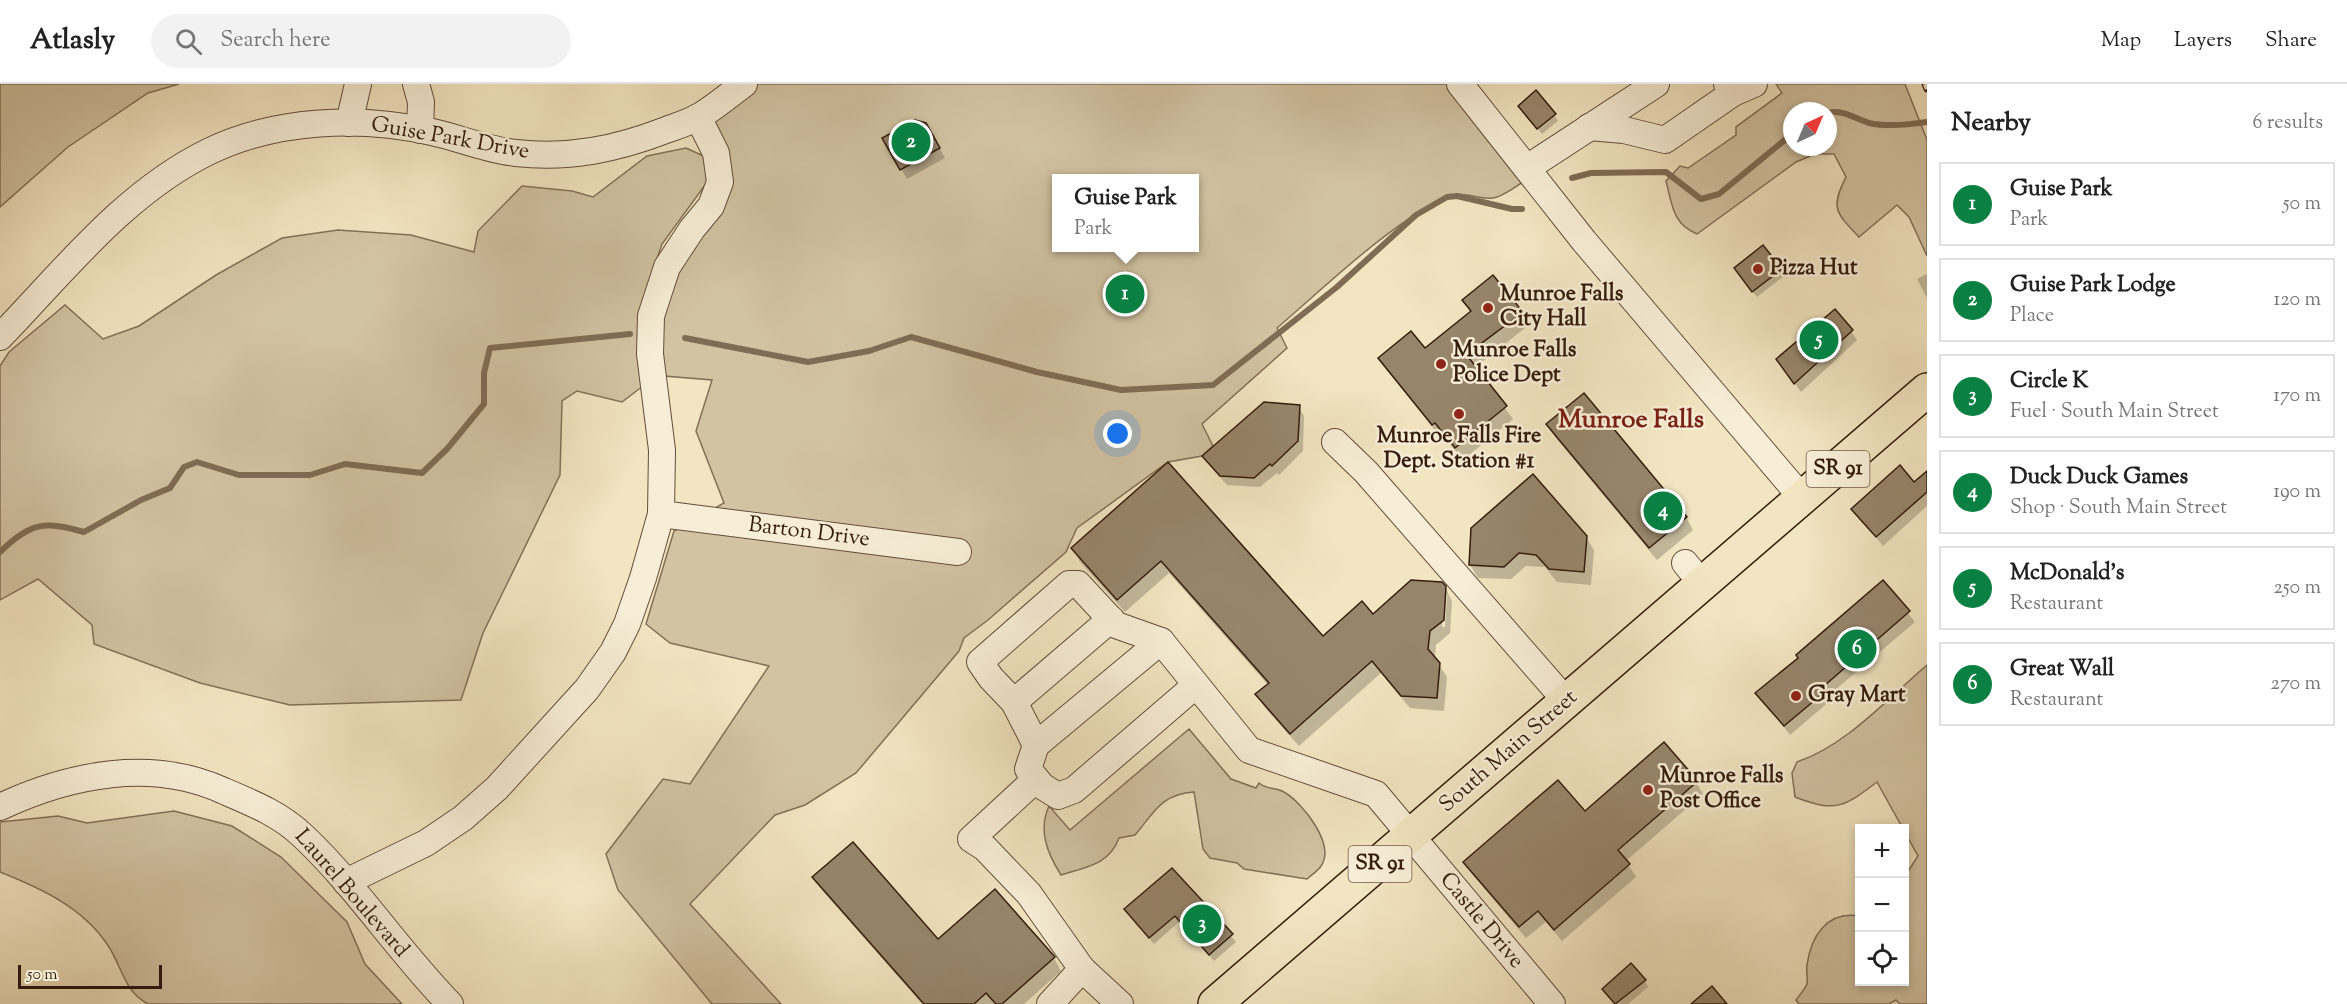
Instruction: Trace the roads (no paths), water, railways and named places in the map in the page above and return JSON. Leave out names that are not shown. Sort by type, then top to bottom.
[{"type":"main road","name":"SR 91","points":[[1803,499],[1927,390]]},
{"type":"main road","name":"South Main Street","points":[[1215,1004],[1567,702],[1694,574],[1803,499]]},
{"type":"street","points":[[349,123],[358,84]]},
{"type":"street","points":[[416,84],[421,102],[420,130]]},
{"type":"street","name":"Guise Park Drive","points":[[0,337],[113,220],[146,191],[184,165],[211,151],[258,134],[292,126],[349,123],[420,130],[498,150],[554,155],[630,144],[698,117],[744,84]]},
{"type":"street","points":[[1460,84],[1648,318],[1803,499]]},
{"type":"street","points":[[1527,168],[1656,84]]},
{"type":"street","points":[[1589,127],[1624,130],[1665,140],[1738,87]]},
{"type":"street","points":[[346,882],[426,843],[463,818],[497,788],[568,713],[612,652],[627,624],[661,514],[662,450],[650,354],[651,316],[668,267],[692,229],[711,206],[720,182],[716,153],[698,117]]},
{"type":"street","points":[[1335,442],[1366,472],[1567,702]]},
{"type":"street","name":"Barton Drive","points":[[661,514],[958,552]]},
{"type":"street","points":[[1036,745],[1014,702],[981,666],[982,658],[1073,582],[1089,595],[1116,625],[1161,641]]},
{"type":"street","points":[[1014,702],[1111,619]]},
{"type":"street","points":[[1161,641],[1036,745],[1028,769],[1058,796],[1066,795],[1196,685]]},
{"type":"street","name":"Castle Drive","points":[[1161,641],[1249,750],[1376,794],[1552,1004]]},
{"type":"street","name":"Laurel Boulevard","points":[[0,807],[35,792],[87,777],[122,772],[189,779],[237,794],[278,816],[302,834],[346,882],[389,937],[450,1004]]},
{"type":"street","points":[[1036,778],[971,838],[985,848],[1029,894],[1082,969],[1120,1004]]},
{"type":"street","points":[[1050,1004],[1082,969]]},
{"type":"waterway","points":[[1837,112],[1883,125],[1927,122]]},
{"type":"waterway","points":[[1572,178],[1591,173],[1666,172],[1701,199],[1719,194],[1783,141]]},
{"type":"waterway","points":[[685,338],[808,362],[869,351],[911,337],[1037,372],[1121,390],[1213,385],[1337,287],[1416,215],[1447,197],[1457,196],[1512,209],[1522,209]]},
{"type":"waterway","points":[[0,552],[21,535],[39,527],[58,526],[84,532],[141,500],[170,488],[184,467],[197,462],[239,475],[310,475],[345,464],[422,473],[447,449],[484,404],[484,373],[490,348],[630,334]]},
{"type":"railway","points":[[1925,84],[1927,89]]},
{"type":"place","name":"Guise Park Lodge","points":[[911,142]]},
{"type":"place","name":"Pizza Hut","points":[[1758,269]]},
{"type":"place","name":"Guise Park","points":[[1125,294]]},
{"type":"place","name":"Munroe Falls City Hall","points":[[1488,308]]},
{"type":"place","name":"McDonald's","points":[[1819,340]]},
{"type":"place","name":"Munroe Falls Police Dept","points":[[1441,364]]},
{"type":"place","name":"Munroe Falls Fire Dept. Station #1","points":[[1459,414]]},
{"type":"place","name":"Duck Duck Games","points":[[1663,511]]},
{"type":"place","name":"Great Wall","points":[[1857,649]]},
{"type":"place","name":"Gray Mart","points":[[1796,696]]},
{"type":"place","name":"Munroe Falls Post Office","points":[[1648,790]]},
{"type":"place","name":"Circle K","points":[[1202,924]]},
{"type":"district","name":"Munroe Falls","points":[[1631,420]]}]
